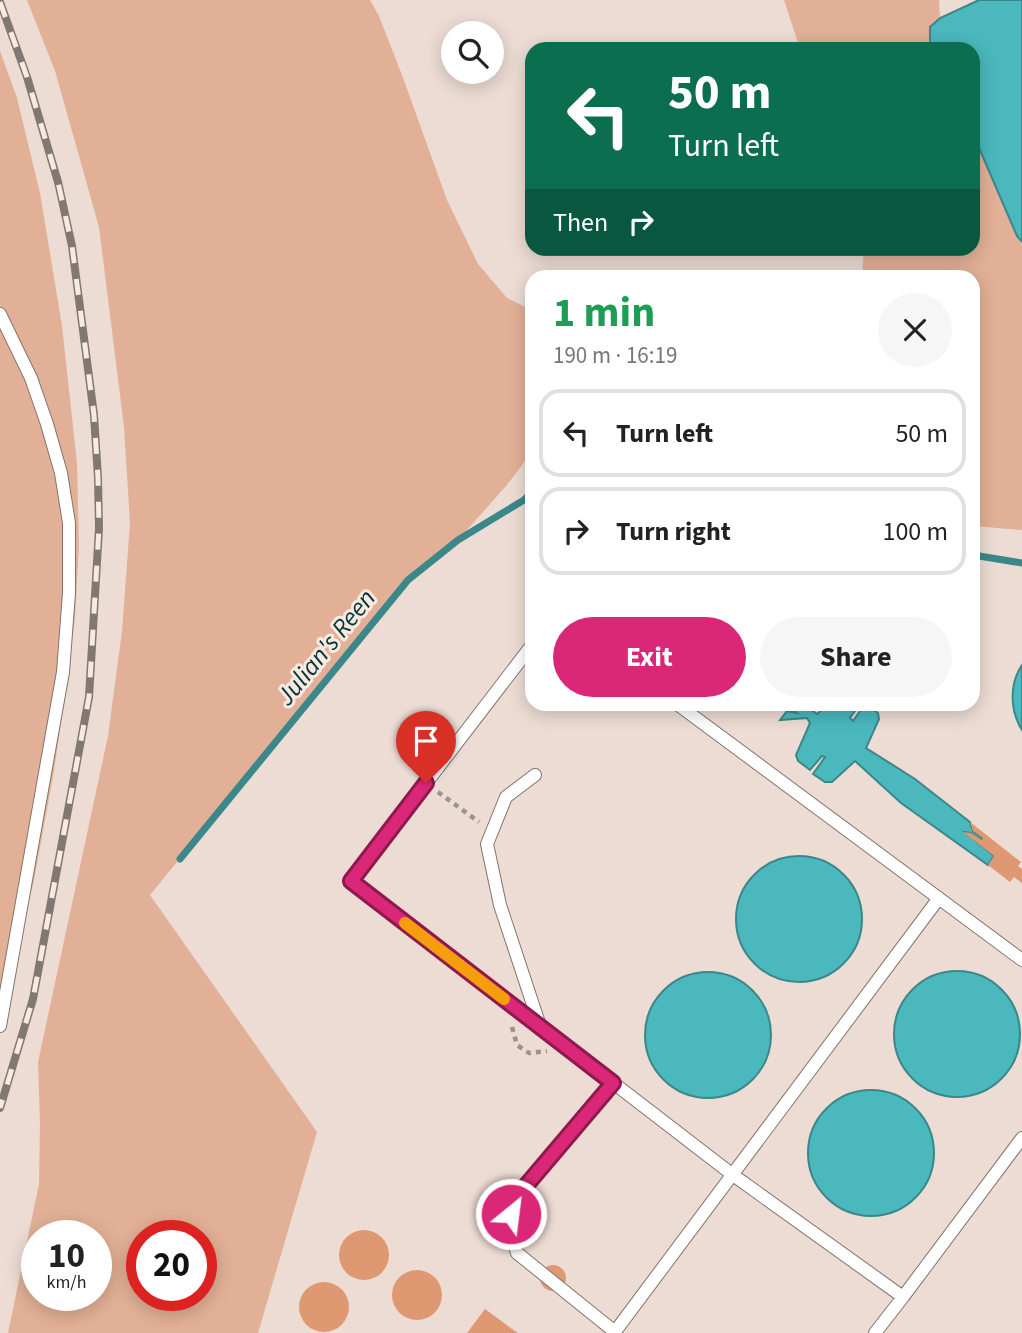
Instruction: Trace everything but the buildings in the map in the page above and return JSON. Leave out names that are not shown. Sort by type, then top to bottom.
[{"type":"lane","points":[[0,314],[31,378],[61,473],[69,523],[69,593],[63,672],[0,1026]]},
{"type":"lane","points":[[525,654],[351,881],[733,1175],[903,1297]]},
{"type":"lane","points":[[686,711],[1018,957],[1022,943]]},
{"type":"lane","points":[[535,775],[506,797],[487,844],[500,905],[541,1027]]},
{"type":"lane","points":[[613,1083],[518,1195],[511,1214],[511,1235],[517,1253],[615,1333],[939,898]]},
{"type":"lane","points":[[875,1333],[1022,1138]]},
{"type":"path","points":[[426,783],[492,832]]},
{"type":"shaded area","points":[[27,0],[370,0],[402,75],[447,200],[478,264],[507,298],[525,307],[525,461],[458,540],[408,580],[150,895],[317,1132],[258,1333],[8,1333],[21,1271],[21,1311],[112,1311],[112,1220],[32,1220],[39,1184],[38,1062],[108,736],[122,631],[130,523],[124,427],[99,227],[55,71]]},
{"type":"shaded area","points":[[784,0],[939,0],[940,18],[930,27],[931,42],[798,42]]},
{"type":"shaded area","points":[[0,51],[17,98],[40,193],[62,326],[77,463],[79,546],[75,618],[53,777],[34,880],[0,1012]]},
{"type":"shaded area","points":[[980,150],[1022,246],[1022,530],[980,527],[980,270],[862,270],[863,256],[980,256]]},
{"type":"water","points":[[979,0],[1022,0],[1022,242],[980,150],[980,42],[930,42],[930,27],[940,18]]},
{"type":"water","points":[[1022,665],[1022,730],[1013,706],[1013,689]]},
{"type":"water","points":[[787,711],[797,713],[795,711],[813,711],[817,714],[821,711],[855,711],[850,718],[853,721],[860,711],[878,713],[879,719],[866,748],[915,779],[970,822],[973,831],[983,838],[982,840],[965,832],[994,856],[988,865],[901,803],[855,761],[832,782],[825,782],[813,774],[825,757],[822,756],[810,770],[798,761],[796,755],[810,723],[807,718],[780,720]]},
{"type":"water","points":[[799,856],[823,861],[844,874],[857,895],[862,919],[857,943],[844,964],[823,977],[799,982],[775,977],[754,964],[741,943],[736,919],[741,895],[754,874],[775,861]]},
{"type":"water","points":[[957,971],[981,976],[1002,989],[1015,1010],[1020,1034],[1015,1058],[1002,1079],[981,1092],[957,1097],[933,1092],[912,1079],[899,1058],[894,1034],[899,1010],[912,989],[933,976]]},
{"type":"water","points":[[708,972],[732,977],[753,990],[766,1011],[771,1035],[766,1059],[753,1080],[732,1093],[708,1098],[684,1093],[663,1080],[650,1059],[645,1035],[650,1011],[663,990],[684,977]]},
{"type":"water","points":[[871,1090],[895,1095],[916,1108],[929,1129],[934,1153],[929,1177],[916,1198],[895,1211],[871,1216],[847,1211],[826,1198],[813,1177],[808,1153],[813,1129],[826,1108],[847,1095]]},
{"type":"waterway","name":"Julian's Reen","points":[[180,859],[408,580],[458,540],[525,499]]},
{"type":"waterway","name":"Julian's Reen","points":[[980,556],[1022,563]]},
{"type":"railway","points":[[0,2],[27,77],[58,182],[72,246],[94,415],[99,528],[89,697],[33,999],[0,1108]]},
{"type":"slow traffic","points":[[405,923],[504,999]]},
{"type":"route","points":[[426,783],[351,881],[613,1083],[518,1195],[511,1214]]}]
